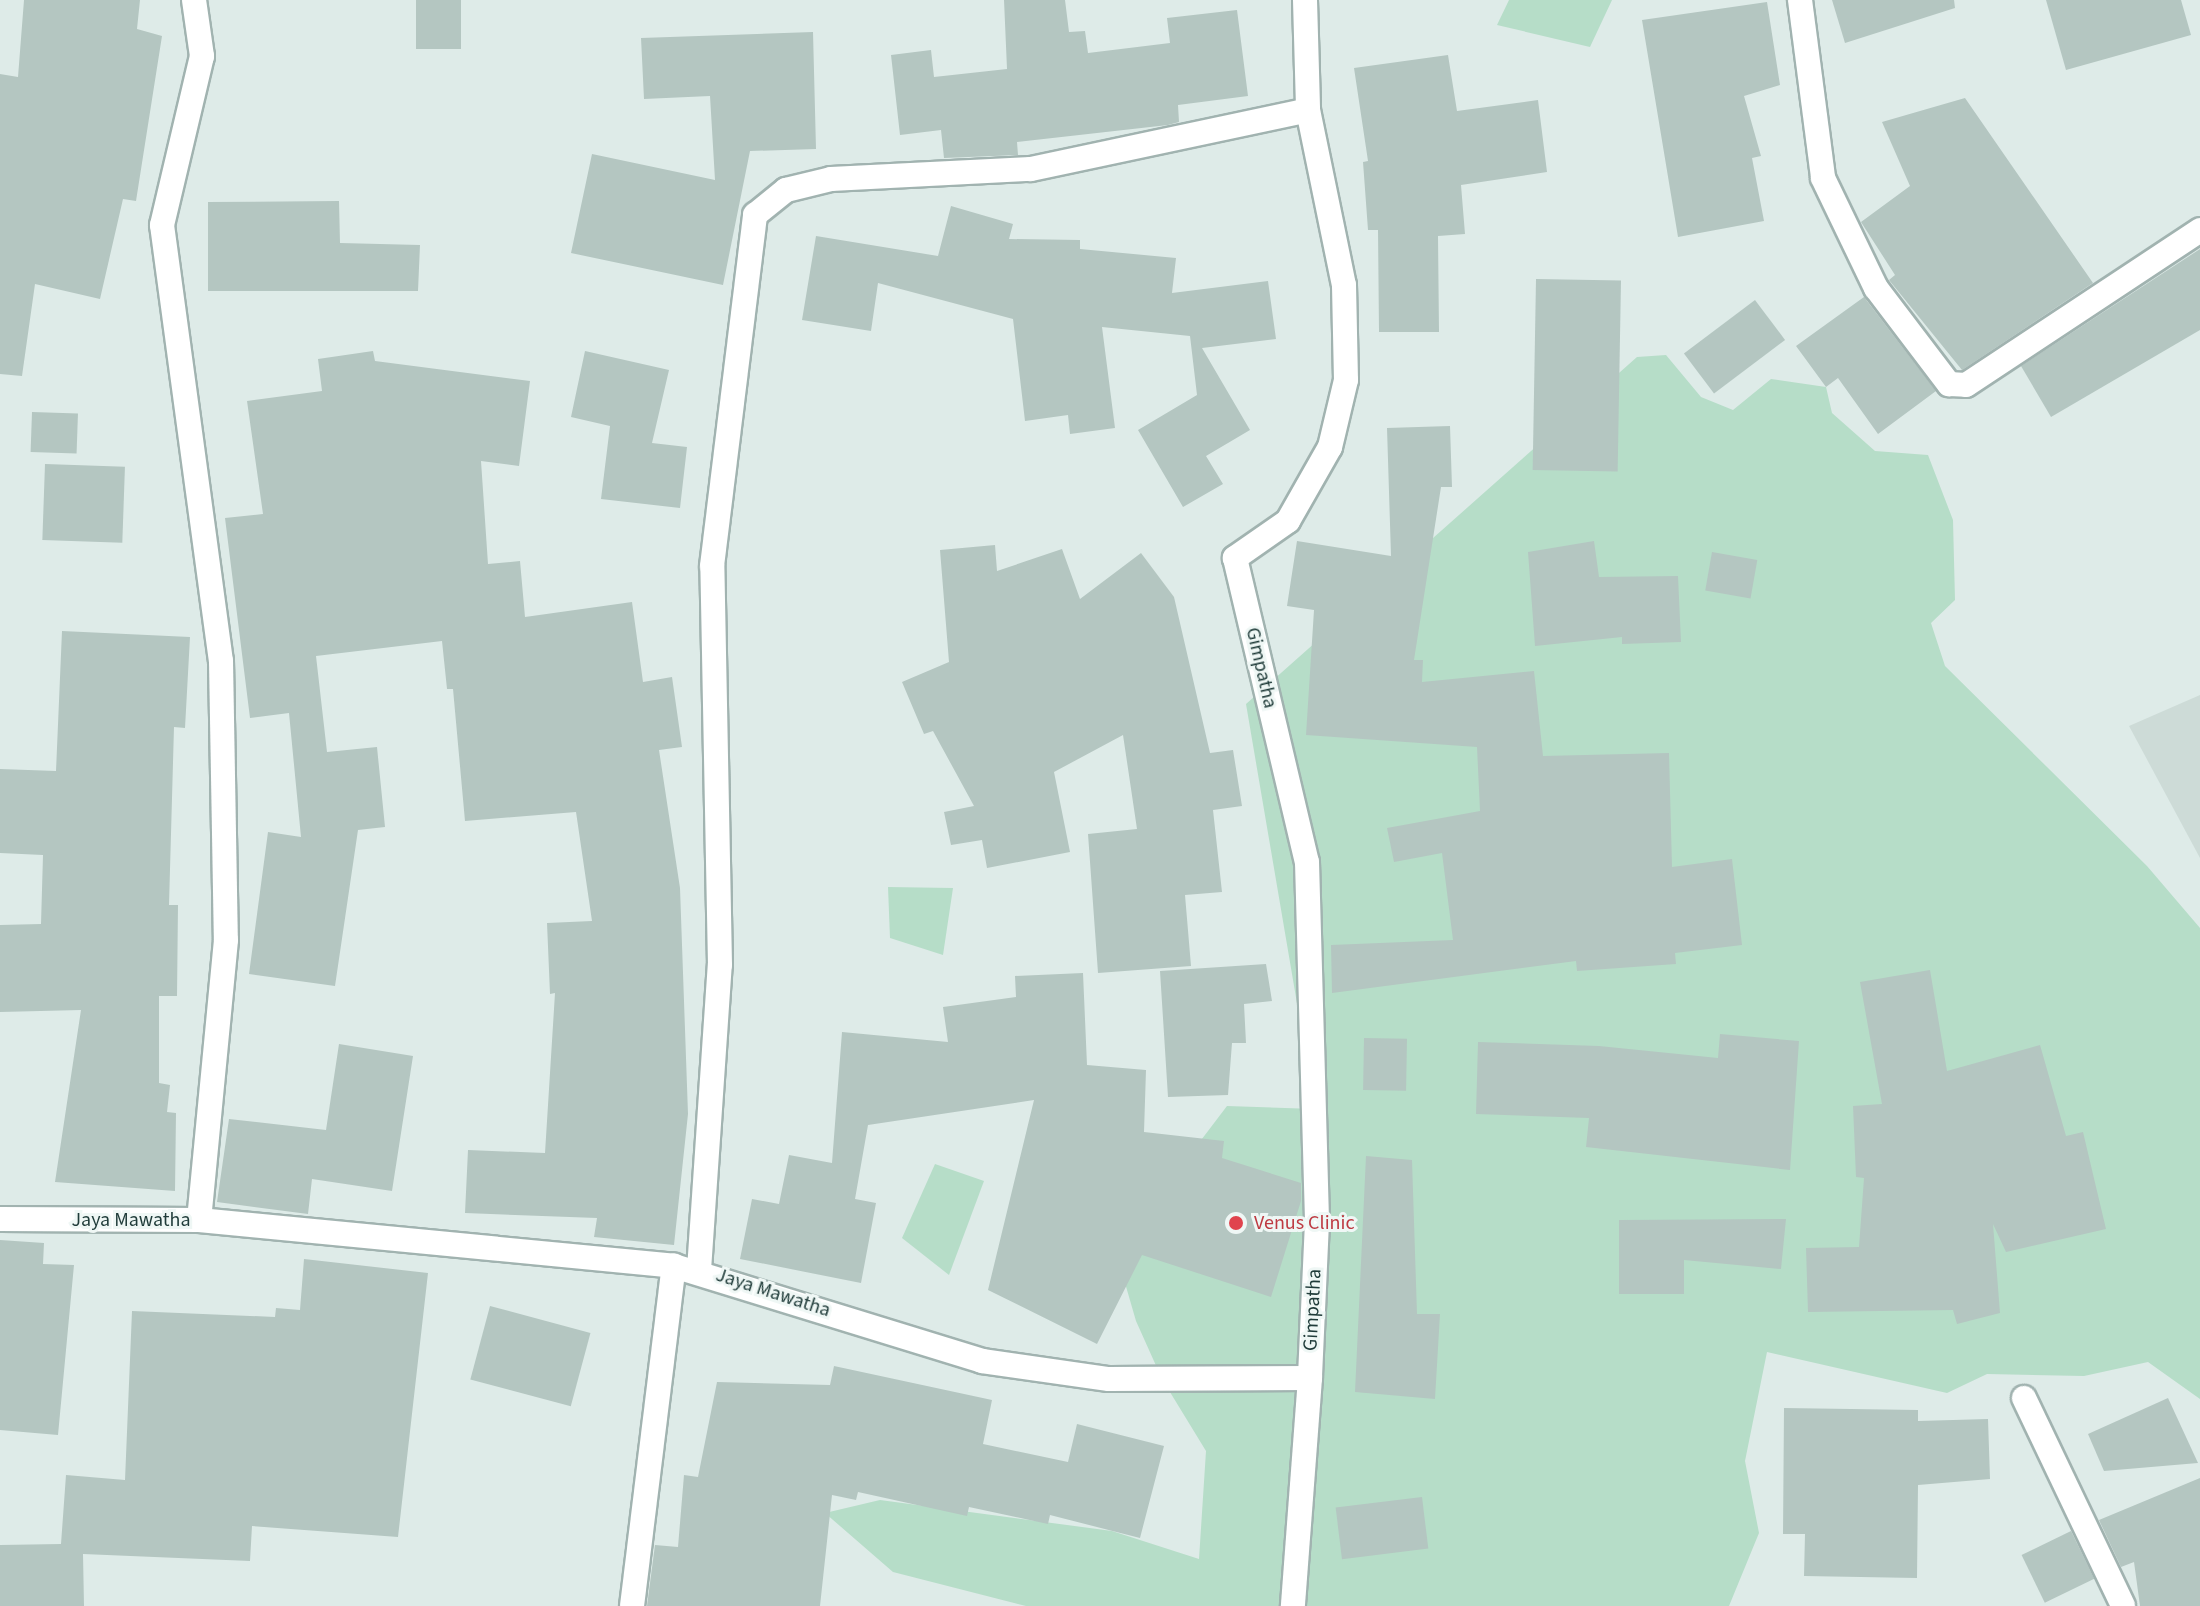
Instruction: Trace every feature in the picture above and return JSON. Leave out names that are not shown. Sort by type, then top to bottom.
[{"type":"street","points":[[194,0],[202,56],[162,225],[221,661],[226,940],[199,1220]]},
{"type":"street","name":"Gimpatha","points":[[1305,0],[1308,110],[1344,285],[1346,380],[1330,447],[1288,521],[1235,558],[1307,862],[1317,1222],[1310,1378]]},
{"type":"street","points":[[1800,0],[1823,178],[1876,288],[1949,384],[1966,385],[2200,230]]},
{"type":"street","points":[[699,1270],[720,965],[712,566],[755,215],[786,190],[831,179],[1031,169],[1308,110]]},
{"type":"street","name":"Jaya Mawatha","points":[[0,1219],[199,1220],[674,1266],[699,1270],[982,1361],[1109,1379],[1310,1378]]},
{"type":"street","points":[[632,1606],[674,1266]]},
{"type":"street","points":[[1293,1606],[1310,1378]]},
{"type":"street","points":[[2024,1398],[2123,1606]]},
{"type":"shaded area","points":[[2200,695],[2200,858],[2129,726]]},
{"type":"green space","points":[[1509,0],[1612,0],[1590,47],[1497,25]]},
{"type":"green space","points":[[1666,355],[1701,397],[1733,410],[1771,379],[1826,387],[1832,413],[1875,451],[1928,455],[1953,520],[1955,600],[1931,623],[1945,666],[2147,866],[2200,928],[2200,1399],[2148,1362],[2084,1376],[1987,1374],[1947,1393],[1767,1352],[1745,1461],[1759,1533],[1729,1606],[1026,1606],[893,1572],[825,1513],[880,1500],[1112,1531],[1199,1559],[1206,1451],[1162,1379],[1136,1321],[1116,1252],[1227,1106],[1315,1109],[1246,704],[1637,357]]},
{"type":"green space","points":[[888,887],[953,888],[943,955],[890,938]]},
{"type":"green space","points":[[935,1164],[984,1181],[949,1275],[902,1238]]},
{"type":"building","points":[[24,0],[140,0],[137,29],[162,36],[136,201],[123,199],[100,299],[35,284],[22,376],[0,374],[0,74],[18,77]]},
{"type":"building","points":[[416,0],[461,0],[461,49],[416,49]]},
{"type":"building","points":[[1004,0],[1065,0],[1069,32],[1085,31],[1088,53],[1170,43],[1167,18],[1237,10],[1248,96],[1178,105],[1179,122],[1168,125],[1017,142],[1018,155],[944,158],[941,130],[900,135],[891,55],[931,50],[934,77],[1007,69]]},
{"type":"building","points":[[1832,0],[1954,0],[1955,8],[1845,43]]},
{"type":"building","points":[[2046,0],[2181,0],[2191,35],[2066,70]]},
{"type":"building","points":[[1767,2],[1780,85],[1744,96],[1761,156],[1752,158],[1764,221],[1678,237],[1642,20]]},
{"type":"building","points":[[813,32],[816,149],[750,151],[723,285],[571,253],[592,154],[715,180],[710,96],[644,99],[641,38]]},
{"type":"building","points":[[1448,55],[1457,111],[1538,100],[1547,172],[1461,185],[1465,234],[1438,236],[1439,332],[1379,332],[1378,230],[1368,230],[1363,162],[1368,161],[1354,68]]},
{"type":"building","points":[[1965,98],[2093,283],[1962,370],[1889,280],[1895,275],[1861,222],[1910,186],[1882,122]]},
{"type":"building","points":[[339,201],[340,243],[420,245],[418,291],[208,291],[208,202]]},
{"type":"building","points":[[951,206],[1013,224],[1009,239],[1080,240],[1080,249],[1176,258],[1172,293],[1268,281],[1276,339],[1202,348],[1250,430],[1206,456],[1223,484],[1183,507],[1138,430],[1197,395],[1190,336],[1102,327],[1115,428],[1070,434],[1068,415],[1025,421],[1013,319],[878,283],[871,331],[802,320],[816,236],[938,256]]},
{"type":"building","points":[[2200,249],[2200,330],[2051,417],[2021,366]]},
{"type":"building","points":[[1536,279],[1621,280],[1618,471],[1533,470]]},
{"type":"building","points":[[1864,297],[1936,391],[1878,434],[1838,378],[1826,387],[1796,346]]},
{"type":"building","points":[[1755,300],[1785,340],[1714,393],[1684,354]]},
{"type":"building","points":[[373,351],[375,361],[530,381],[519,466],[481,461],[488,564],[520,561],[525,617],[632,602],[643,682],[672,677],[682,747],[659,750],[680,888],[688,1114],[674,1245],[594,1237],[597,1218],[465,1213],[468,1150],[545,1153],[555,993],[550,994],[547,923],[592,921],[576,812],[465,821],[453,689],[447,689],[442,641],[316,656],[327,752],[377,747],[385,827],[358,830],[335,986],[249,974],[268,832],[301,837],[289,713],[250,718],[225,518],[263,514],[247,401],[322,391],[318,359]]},
{"type":"building","points":[[585,351],[669,370],[652,443],[687,447],[680,508],[601,499],[610,426],[571,417]]},
{"type":"building","points":[[32,412],[78,414],[77,454],[31,452]]},
{"type":"building","points":[[1450,426],[1452,487],[1441,487],[1414,660],[1423,660],[1422,682],[1534,671],[1543,756],[1669,753],[1672,867],[1732,859],[1742,945],[1675,953],[1676,964],[1577,971],[1576,961],[1332,993],[1331,945],[1453,940],[1442,853],[1394,862],[1387,828],[1480,811],[1477,747],[1306,735],[1314,610],[1287,606],[1297,541],[1391,556],[1387,428]]},
{"type":"building","points":[[45,464],[125,467],[122,543],[42,540]]},
{"type":"building","points":[[1594,541],[1599,577],[1678,576],[1681,642],[1622,644],[1622,637],[1535,646],[1528,552]]},
{"type":"building","points":[[995,545],[997,571],[1062,549],[1080,599],[1141,553],[1174,597],[1210,753],[1233,750],[1242,806],[1213,810],[1222,892],[1185,895],[1191,966],[1098,973],[1088,834],[1137,829],[1123,735],[1054,772],[1070,852],[987,868],[982,840],[951,845],[944,812],[974,806],[933,731],[924,734],[902,682],[949,662],[940,550]]},
{"type":"building","points":[[1712,552],[1757,560],[1751,598],[1705,590]]},
{"type":"building","points":[[62,631],[190,637],[185,728],[174,727],[169,905],[178,905],[177,996],[159,996],[159,1083],[170,1085],[167,1112],[176,1113],[175,1191],[55,1182],[81,1010],[0,1012],[0,925],[41,924],[43,855],[0,853],[0,769],[56,771]]},
{"type":"building","points":[[1266,964],[1272,1001],[1244,1004],[1246,1043],[1232,1043],[1228,1095],[1168,1097],[1160,971]]},
{"type":"building","points":[[1930,970],[1947,1071],[2040,1045],[2066,1136],[2083,1132],[2106,1229],[2006,1252],[1993,1224],[2000,1313],[1957,1324],[1953,1310],[1808,1312],[1806,1248],[1859,1247],[1864,1178],[1856,1177],[1853,1106],[1882,1104],[1860,982]]},
{"type":"building","points":[[1083,973],[1087,1065],[1146,1070],[1144,1132],[1224,1141],[1222,1158],[1301,1183],[1301,1201],[1271,1297],[1142,1255],[1097,1344],[988,1290],[1034,1100],[868,1125],[855,1199],[876,1203],[861,1283],[740,1259],[752,1199],[779,1204],[789,1155],[832,1163],[842,1032],[948,1042],[943,1007],[1016,997],[1015,976]]},
{"type":"building","points":[[1720,1034],[1799,1041],[1790,1170],[1586,1147],[1589,1118],[1476,1114],[1478,1042],[1599,1046],[1718,1058]]},
{"type":"building","points":[[1364,1038],[1407,1039],[1406,1091],[1363,1090]]},
{"type":"building","points":[[339,1044],[413,1056],[392,1191],[312,1179],[308,1214],[217,1202],[229,1119],[326,1130]]},
{"type":"building","points":[[1366,1156],[1412,1160],[1417,1314],[1440,1314],[1435,1399],[1355,1392]]},
{"type":"building","points":[[1786,1219],[1781,1269],[1684,1260],[1684,1294],[1619,1294],[1619,1220]]},
{"type":"building","points":[[0,1240],[44,1243],[43,1264],[74,1265],[58,1435],[0,1430]]},
{"type":"building","points":[[304,1259],[428,1273],[398,1537],[252,1526],[250,1561],[83,1554],[84,1606],[0,1606],[0,1545],[61,1544],[66,1475],[125,1480],[132,1311],[275,1317],[276,1308],[300,1310]]},
{"type":"building","points":[[490,1306],[590,1333],[571,1406],[470,1379]]},
{"type":"building","points":[[834,1366],[992,1400],[983,1444],[1068,1462],[1077,1424],[1164,1446],[1140,1538],[1050,1515],[1048,1524],[969,1507],[967,1516],[858,1492],[856,1500],[832,1495],[820,1606],[647,1606],[655,1545],[678,1547],[684,1475],[698,1477],[717,1382],[830,1385]]},
{"type":"building","points":[[2168,1398],[2198,1463],[2104,1471],[2088,1434]]},
{"type":"building","points":[[1784,1408],[1918,1410],[1918,1421],[1988,1419],[1990,1479],[1918,1485],[1917,1578],[1804,1576],[1805,1534],[1783,1534]]},
{"type":"building","points":[[2200,1478],[2200,1606],[2140,1606],[2134,1562],[2121,1567],[2099,1520]]},
{"type":"building","points":[[1422,1497],[1428,1549],[1342,1559],[1336,1508]]},
{"type":"building","points":[[2071,1531],[2094,1579],[2045,1603],[2022,1555]]},
{"type":"place","name":"Venus Clinic","points":[[1236,1223]]}]
